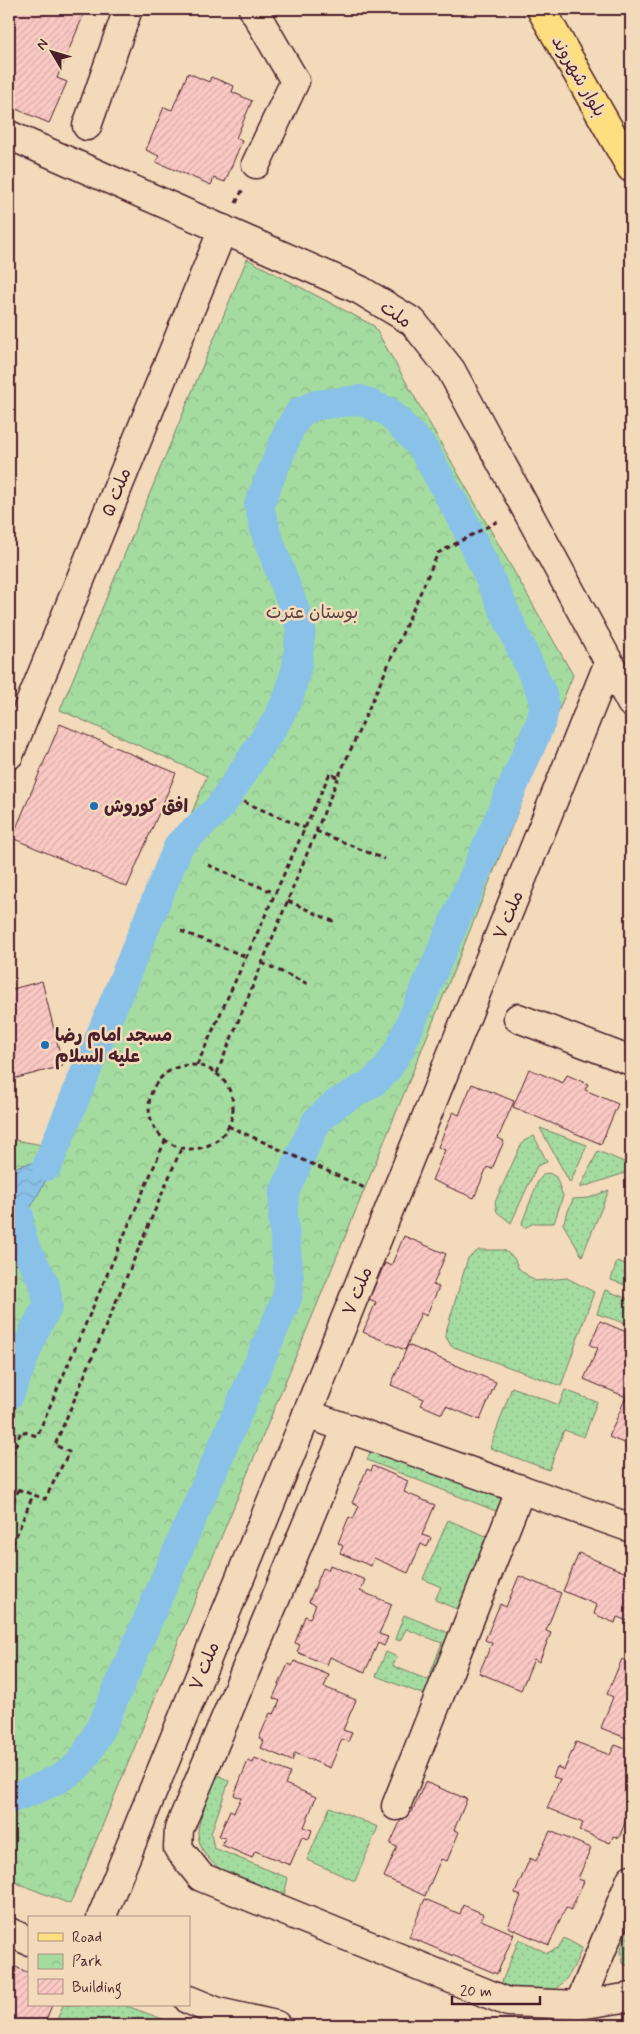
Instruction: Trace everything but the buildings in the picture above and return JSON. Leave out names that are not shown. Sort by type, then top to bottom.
[{"type":"main road","name":"بلوار شهروند","points":[[541,9],[631,168]]},
{"type":"street","points":[[87,126],[128,9]]},
{"type":"street","points":[[253,9],[294,81],[256,164]]},
{"type":"street","name":"ملت","points":[[9,135],[360,290],[413,322],[451,370],[631,703]]},
{"type":"street","name":"ملت ۵","points":[[9,755],[223,229]]},
{"type":"street","name":"ملت ۷","points":[[102,1916],[307,1414],[609,662]]},
{"type":"street","points":[[518,1018],[631,1061]]},
{"type":"street","points":[[307,1414],[631,1528]]},
{"type":"street","points":[[347,1428],[179,1829],[178,1848],[200,1877],[508,2002],[579,2004],[631,1997]]},
{"type":"street","points":[[396,1806],[521,1489]]},
{"type":"street","points":[[579,2004],[631,1879]]},
{"type":"street","points":[[9,1932],[28,1941]]},
{"type":"street","points":[[190,2000],[218,2012],[276,2025]]},
{"type":"path","points":[[223,229],[256,164]]},
{"type":"path","points":[[216,1073],[338,778],[438,553],[479,530]]},
{"type":"path","points":[[197,1064],[330,773],[338,778]]},
{"type":"path","points":[[244,802],[305,828]]},
{"type":"path","points":[[316,831],[384,859]]},
{"type":"path","points":[[208,865],[275,894]]},
{"type":"path","points":[[288,901],[337,922]]},
{"type":"path","points":[[180,931],[247,956]]},
{"type":"path","points":[[262,963],[308,984]]},
{"type":"path","points":[[197,1064],[216,1073],[229,1088],[233,1107],[228,1126],[216,1140],[200,1148],[181,1148],[165,1141],[149,1118],[151,1090],[170,1069],[197,1064]]},
{"type":"path","points":[[228,1126],[393,1200]]},
{"type":"path","points":[[9,1463],[21,1431],[37,1436],[165,1141]]},
{"type":"path","points":[[9,1486],[44,1499],[68,1452],[55,1445],[181,1148]]},
{"type":"path","points":[[9,1510],[19,1489]]},
{"type":"path","points":[[9,1553],[32,1494]]},
{"type":"green space","name":"بوستان عترت","points":[[247,259],[374,326],[573,675],[405,1091],[70,1904],[9,1880],[9,1139],[54,1147],[207,776],[60,710]]},
{"type":"green space","points":[[540,1128],[587,1145],[570,1183]]},
{"type":"green space","points":[[534,1136],[547,1162],[537,1166],[511,1223],[497,1212],[495,1202],[519,1149],[524,1141]]},
{"type":"green space","points":[[598,1151],[631,1165],[631,1171],[580,1188]]},
{"type":"green space","points":[[549,1173],[556,1177],[563,1196],[554,1223],[534,1223],[524,1228],[522,1223],[538,1181],[544,1174]]},
{"type":"green space","points":[[609,1190],[582,1256],[563,1224],[573,1199],[589,1198]]},
{"type":"green space","points":[[479,1250],[504,1250],[514,1258],[519,1269],[535,1281],[567,1278],[594,1292],[561,1386],[451,1346],[445,1335],[468,1258]]},
{"type":"green space","points":[[617,1261],[631,1266],[631,1287],[611,1280]]},
{"type":"green space","points":[[605,1290],[631,1300],[631,1325],[597,1314]]},
{"type":"green space","points":[[512,1387],[559,1405],[565,1390],[597,1402],[584,1437],[564,1430],[549,1470],[490,1448]]},
{"type":"green space","points":[[372,1447],[506,1501],[501,1513],[367,1460]]},
{"type":"green space","points":[[448,1520],[500,1542],[469,1614],[435,1600],[441,1587],[423,1579]]},
{"type":"green space","points":[[404,1615],[456,1636],[432,1698],[376,1676],[386,1652],[397,1657],[393,1666],[428,1680],[442,1643],[406,1629],[400,1641],[395,1639]]},
{"type":"green space","points":[[216,1774],[229,1781],[211,1833],[214,1848],[288,1878],[284,1895],[230,1875],[208,1858],[201,1847],[198,1828]]},
{"type":"green space","points":[[330,1807],[378,1827],[355,1881],[307,1860]]},
{"type":"green space","points":[[631,1919],[631,1968],[622,1963],[621,1949]]},
{"type":"green space","points":[[564,1938],[582,1948],[571,1972],[556,1988],[540,1997],[501,1984],[519,1939],[547,1953],[558,1948]]},
{"type":"green space","points":[[63,2006],[127,2006],[179,2025],[132,2025],[111,2018],[107,2025],[55,2025]]},
{"type":"water","points":[[32,1163],[52,1169],[25,1218],[12,1209],[8,1195],[9,1187],[18,1166]]},
{"type":"waterway","points":[[9,1799],[51,1783],[74,1769],[88,1752],[105,1719],[287,1298],[289,1278],[283,1218],[284,1193],[317,1121],[337,1103],[374,1082],[387,1069],[399,1050],[542,719],[544,707],[542,694],[466,526],[423,448],[389,412],[360,400],[316,405],[300,412],[290,428],[259,505],[267,536],[301,627],[297,666],[289,696],[277,720],[220,807],[179,845],[47,1166]]},
{"type":"waterway","points":[[9,1395],[35,1329],[48,1306],[45,1285],[25,1247],[19,1226],[19,1216]]},
{"type":"place","name":"افق کوروش","points":[[94,806]]},
{"type":"place","name":"مسجد امام رضا علیه السلام","points":[[45,1045]]}]
